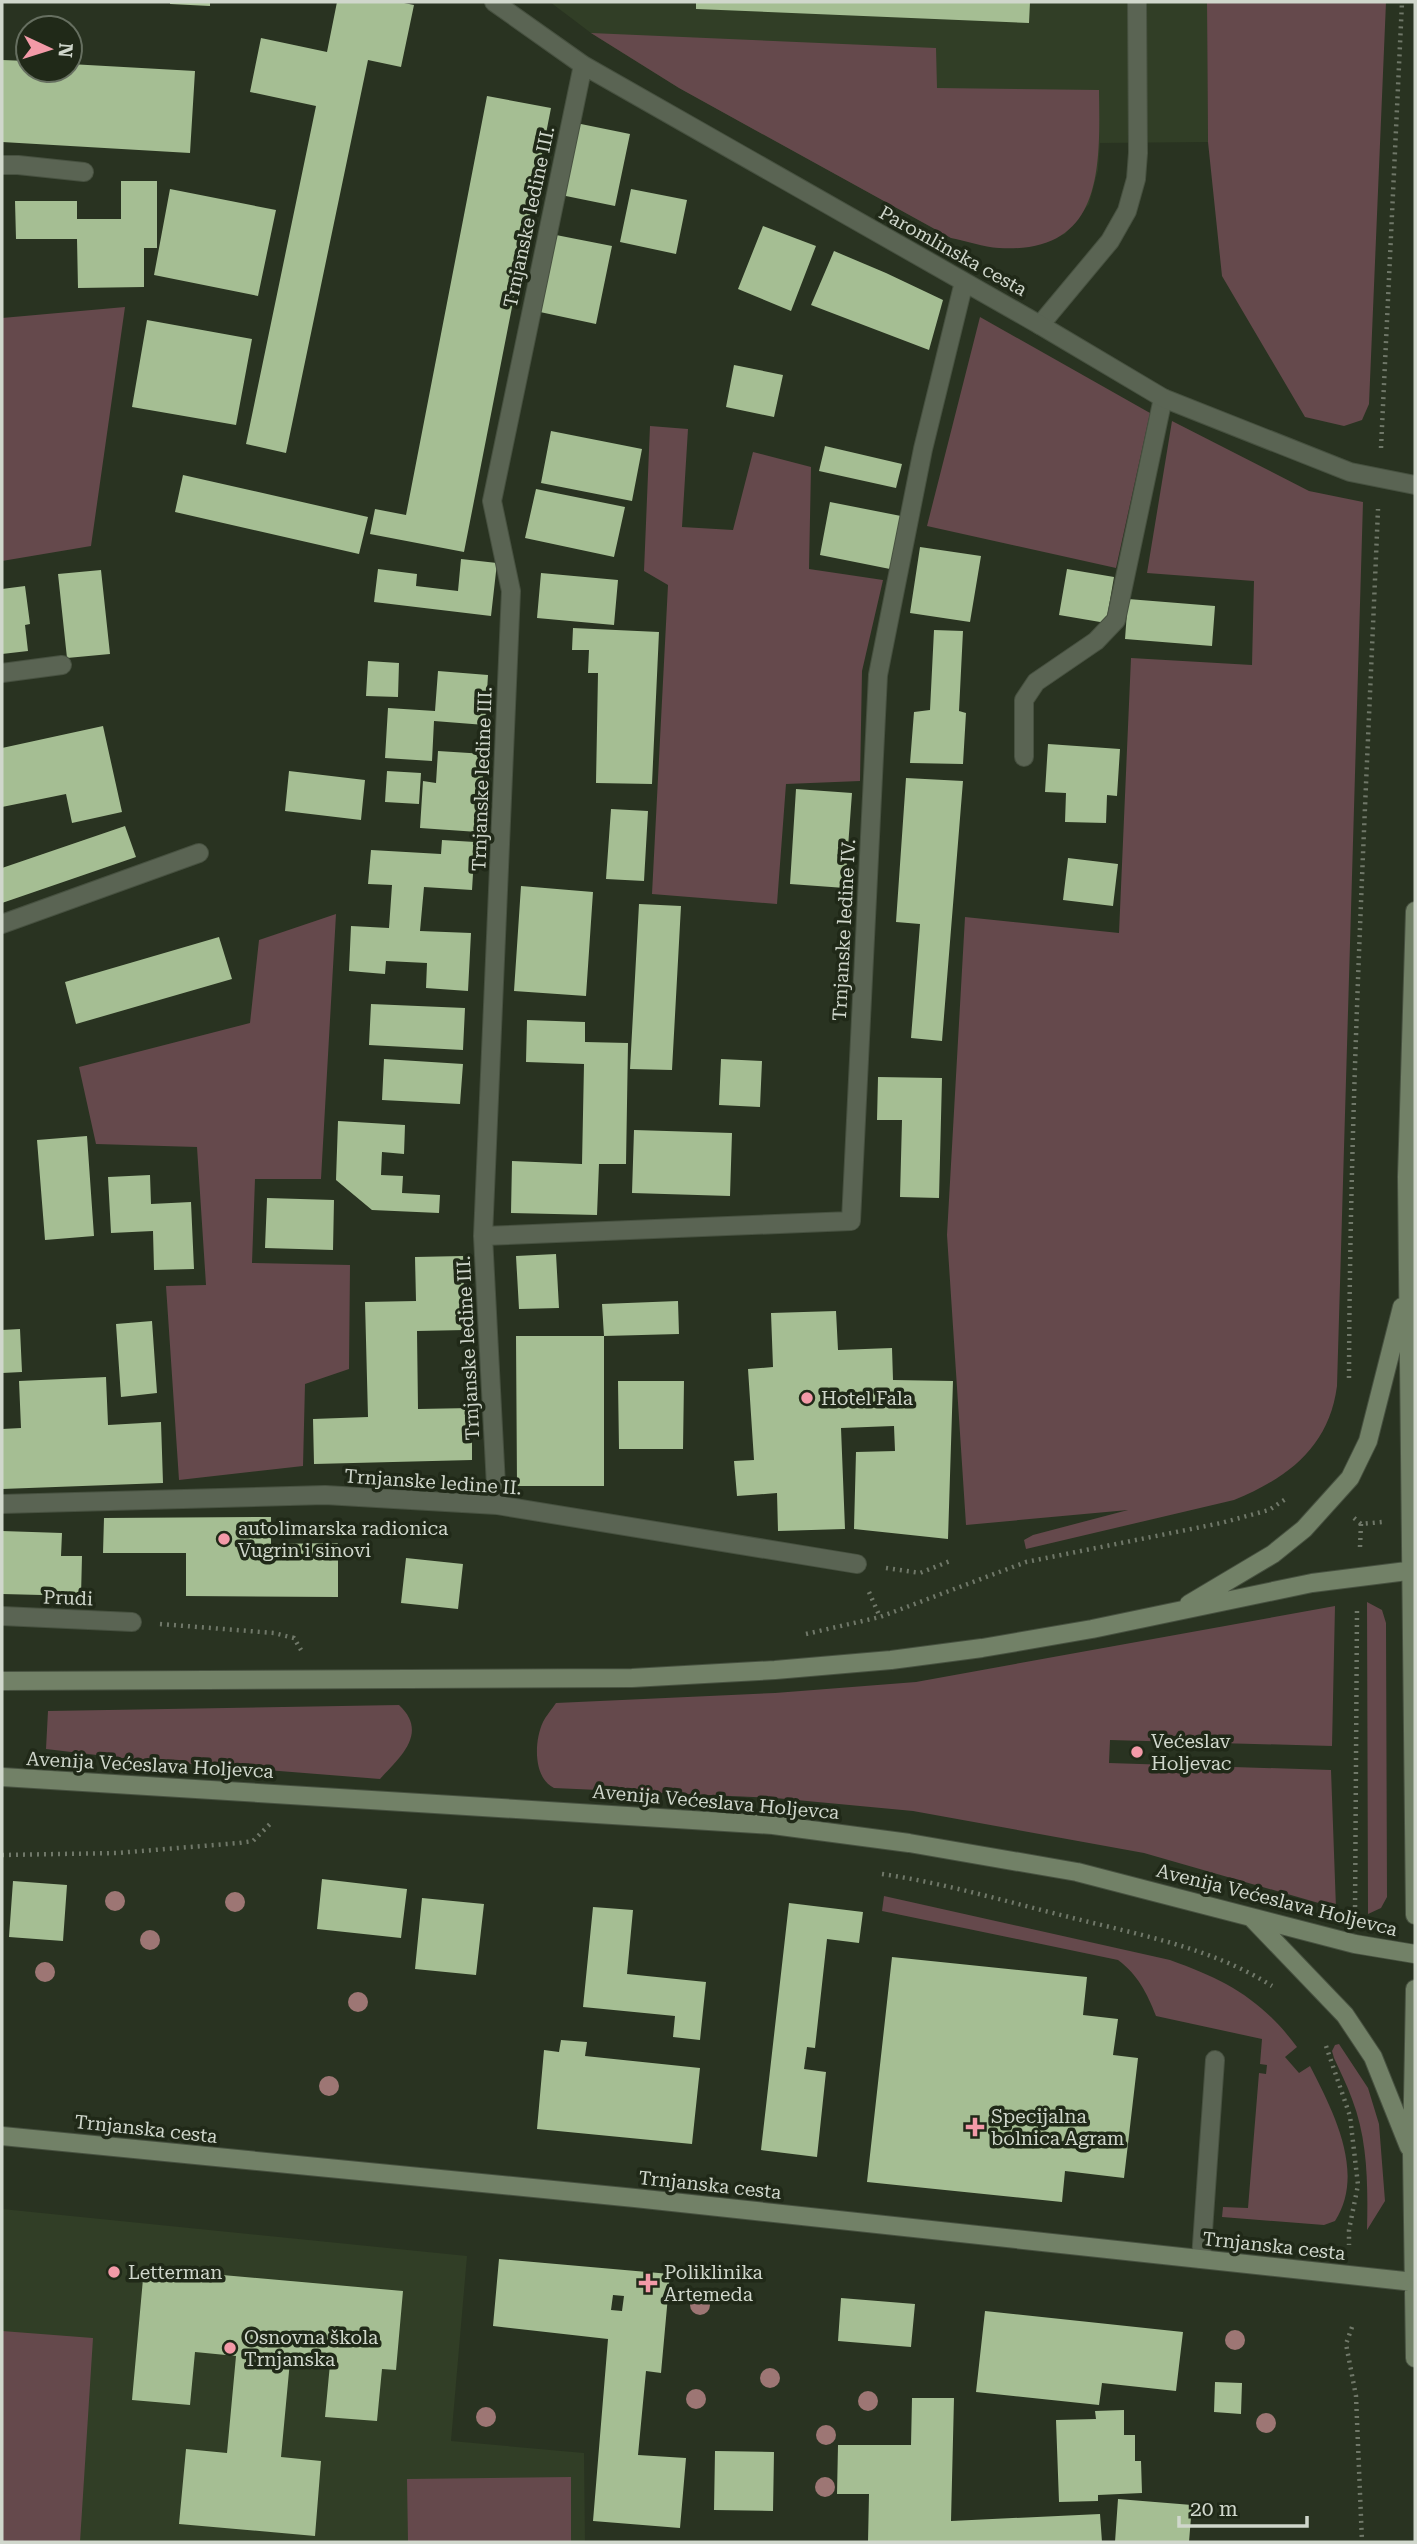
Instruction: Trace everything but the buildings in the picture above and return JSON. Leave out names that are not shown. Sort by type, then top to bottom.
[{"type":"main road","points":[[1415,911],[1407,1178],[1415,1915]]},
{"type":"main road","points":[[1175,1612],[1273,1554],[1304,1529],[1350,1478],[1368,1441],[1408,1280]]},
{"type":"main road","points":[[2,1681],[632,1678],[775,1670],[891,1660],[982,1648],[1312,1583],[1413,1570]]},
{"type":"main road","name":"Avenija Većeslava Holjevca","points":[[2,1777],[774,1825],[909,1843],[1077,1872],[1355,1944],[1415,1954]]},
{"type":"main road","points":[[1248,1915],[1345,2015],[1373,2057],[1412,2154]]},
{"type":"main road","points":[[1415,1989],[1412,2154],[1415,2358]]},
{"type":"main road","name":"Trnjanska cesta","points":[[2,2136],[663,2201],[1414,2282]]},
{"type":"street","name":"Paromlinska cesta","points":[[494,2],[583,65],[1163,398],[1350,472],[1415,485]]},
{"type":"street","points":[[1040,325],[1110,241],[1127,211],[1136,179],[1138,153],[1137,2]]},
{"type":"street","name":"Trnjanske ledine III.","points":[[497,1505],[483,1236],[511,591],[492,501],[583,65]]},
{"type":"street","points":[[2,165],[84,172]]},
{"type":"street","name":"Trnjanske ledine IV.","points":[[483,1236],[851,1221],[878,676],[923,449],[964,282]]},
{"type":"street","points":[[1024,757],[1024,700],[1036,682],[1096,641],[1116,620],[1163,398]]},
{"type":"street","points":[[2,673],[62,665]]},
{"type":"street","points":[[2,924],[199,853]]},
{"type":"street","name":"Trnjanske ledine II.","points":[[2,1504],[325,1495],[497,1505],[857,1564]]},
{"type":"street","name":"Prudi","points":[[2,1616],[132,1622]]},
{"type":"street","points":[[1200,2259],[1215,2060]]},
{"type":"path","points":[[1349,1389],[1356,1024],[1402,2]]},
{"type":"path","points":[[880,1617],[1026,1562],[1221,1523],[1269,1510],[1289,1496]]},
{"type":"path","points":[[1360,1548],[1361,1524],[1387,1521]]},
{"type":"path","points":[[857,1564],[920,1573],[950,1561]]},
{"type":"path","points":[[1356,1912],[1357,1606]]},
{"type":"path","points":[[132,1622],[274,1633],[293,1638],[302,1651]]},
{"type":"path","points":[[2,1855],[117,1853],[239,1843],[253,1841],[271,1824],[257,1823]]},
{"type":"path","points":[[878,1873],[1006,1901],[1196,1951],[1250,1972],[1277,1990]]},
{"type":"path","points":[[1325,2042],[1350,2116],[1359,2185],[1349,2230],[1349,2246]]},
{"type":"path","points":[[1352,2328],[1346,2344],[1356,2396],[1362,2542]]},
{"type":"shaded area","points":[[550,2],[1207,2],[1208,142],[1100,143],[1098,170],[1089,204],[1065,234],[1037,245],[999,248],[951,238],[679,88],[591,33]]},
{"type":"shaded area","points":[[1207,2],[1386,2],[1369,404],[1362,420],[1344,426],[1305,417],[1222,276],[1208,142]]},
{"type":"shaded area","points":[[591,33],[936,48],[937,88],[1099,90],[1099,148],[1089,200],[1077,221],[1059,237],[1033,246],[999,248],[951,238],[679,88]]},
{"type":"shaded area","points":[[125,307],[91,546],[2,561],[2,318]]},
{"type":"shaded area","points":[[980,317],[1150,413],[1116,568],[927,526]]},
{"type":"shaded area","points":[[1172,421],[1309,491],[1363,502],[1337,1386],[1332,1408],[1315,1443],[1303,1458],[1288,1470],[1254,1491],[1234,1500],[1026,1549],[1024,1540],[1033,1535],[1128,1510],[966,1525],[947,1235],[965,917],[1119,933],[1131,658],[1252,665],[1254,581],[1147,573]]},
{"type":"shaded area","points":[[650,426],[688,429],[682,527],[733,530],[753,452],[811,467],[809,569],[883,580],[862,671],[860,781],[786,784],[777,904],[652,894],[668,585],[644,571]]},
{"type":"shaded area","points":[[336,914],[321,1179],[255,1179],[252,1263],[350,1265],[349,1369],[305,1384],[303,1466],[179,1480],[166,1286],[206,1285],[197,1147],[96,1144],[79,1067],[250,1023],[259,940]]},
{"type":"shaded area","points":[[1367,1602],[1382,1610],[1386,1623],[1387,1897],[1381,1908],[1368,1914]]},
{"type":"shaded area","points":[[1335,1606],[1332,1746],[1110,1740],[1109,1763],[1331,1770],[1336,1908],[1144,1853],[913,1811],[775,1798],[554,1788],[542,1776],[537,1758],[540,1730],[556,1703],[775,1693],[916,1682]]},
{"type":"shaded area","points":[[399,1705],[412,1725],[411,1735],[403,1753],[380,1779],[139,1760],[46,1749],[48,1711]]},
{"type":"shaded area","points":[[884,1896],[1170,1960],[1208,1975],[1241,1993],[1284,2030],[1297,2047],[1285,2057],[1299,2073],[1310,2066],[1328,2102],[1343,2142],[1347,2163],[1344,2202],[1335,2221],[1324,2225],[1222,2217],[1223,2207],[1248,2208],[1259,2073],[1266,2074],[1267,2065],[1260,2064],[1262,2039],[1156,2016],[1141,1985],[1118,1960],[882,1911]]},
{"type":"shaded area","points":[[1339,2044],[1368,2088],[1379,2124],[1385,2201],[1367,2230],[1364,2147],[1350,2094],[1332,2051],[1335,2045]]},
{"type":"shaded area","name":"Osnovna škola Trnjanska","points":[[2,2209],[467,2256],[451,2441],[584,2453],[585,2542],[2,2542]]},
{"type":"shaded area","points":[[2,2331],[93,2338],[80,2542],[2,2542]]},
{"type":"shaded area","points":[[571,2477],[571,2542],[408,2542],[407,2479]]},
{"type":"place","name":"Hotel Fala","points":[[807,1398]]},
{"type":"place","name":"autolimarska radionica Vugrin i sinovi","points":[[224,1539]]},
{"type":"place","name":"Većeslav Holjevac","points":[[1137,1752]]},
{"type":"place","name":"Specijalna bolnica Agram","points":[[975,2127]]},
{"type":"place","name":"Letterman","points":[[114,2272]]},
{"type":"place","name":"Poliklinika Artemeda","points":[[648,2283]]},
{"type":"place","name":"Osnovna škola Trnjanska","points":[[230,2348]]}]
